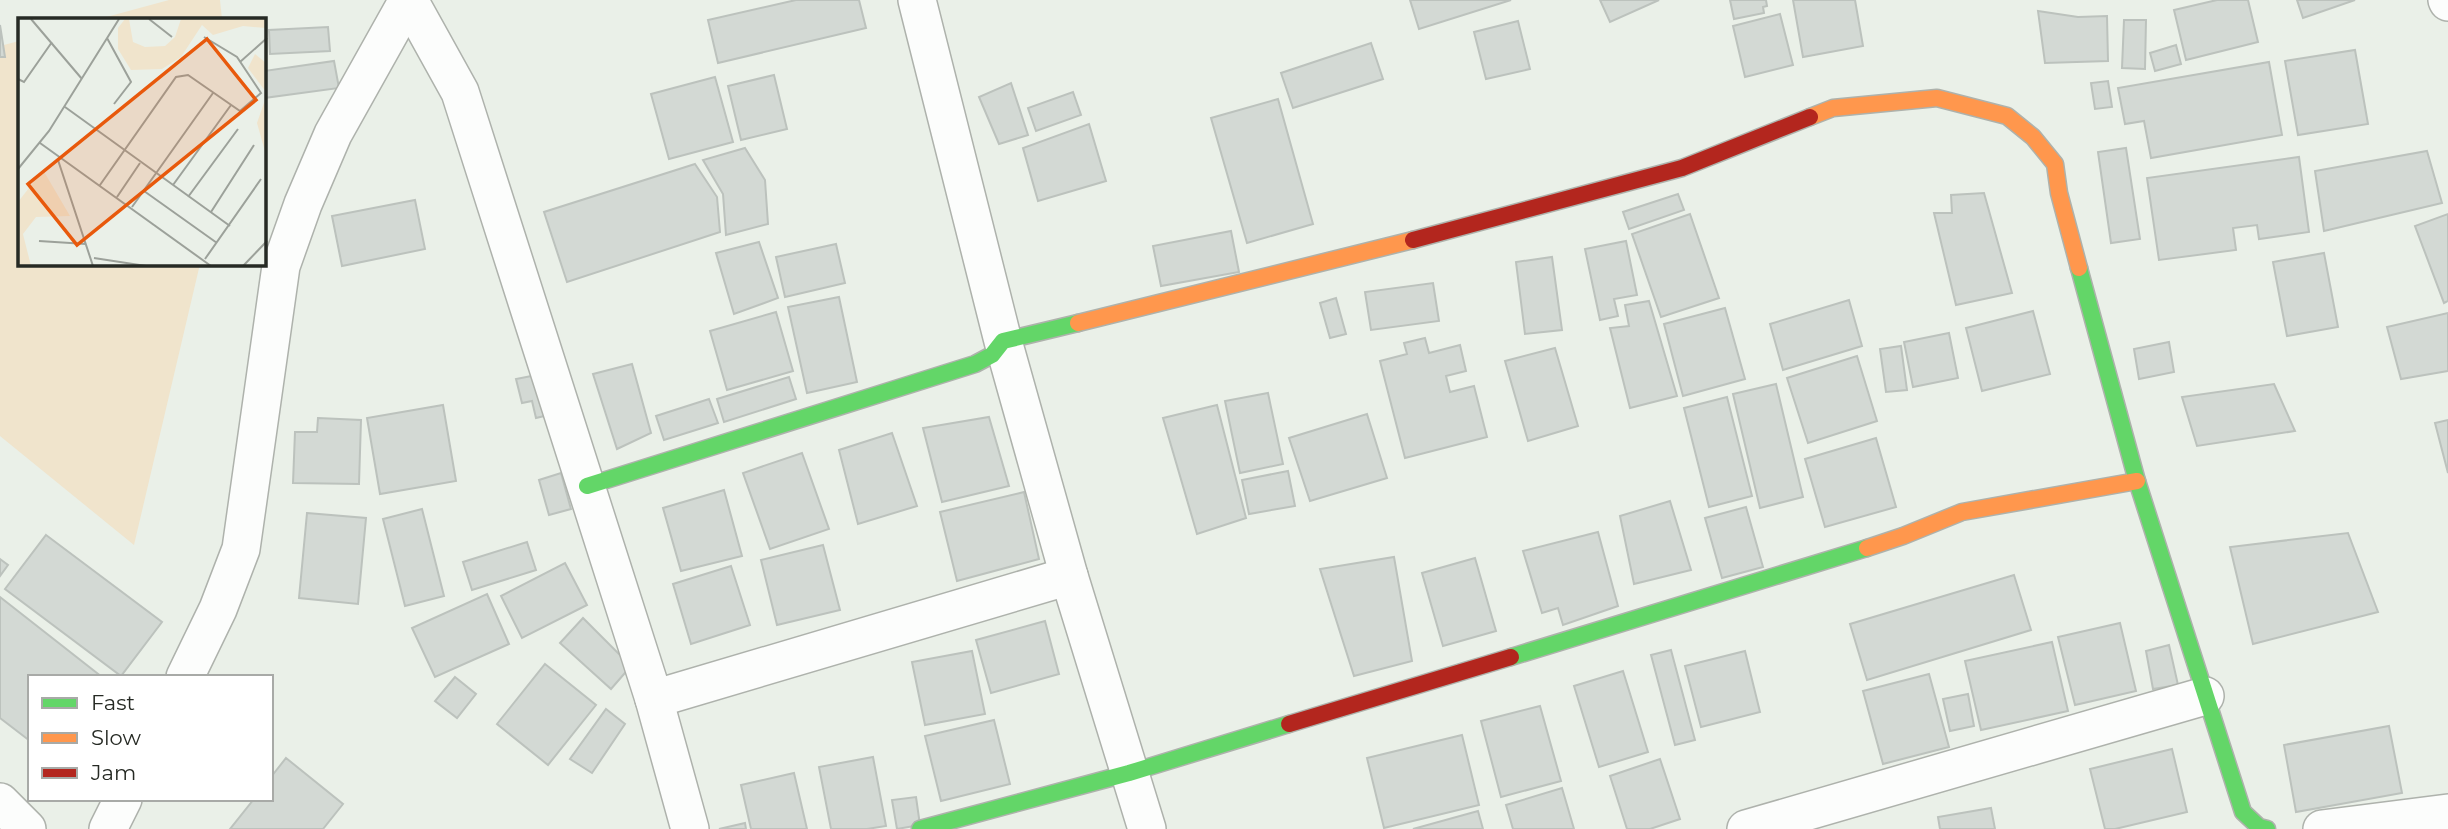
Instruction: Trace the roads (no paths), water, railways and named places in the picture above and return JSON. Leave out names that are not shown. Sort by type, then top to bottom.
[{"type":"street","points":[[408,0],[460,92],[654,699],[690,829]]},
{"type":"street","points":[[186,675],[218,610],[241,550],[281,266],[303,204],[333,134],[408,0]]},
{"type":"street","points":[[917,0],[1003,341],[1069,576],[1147,829]]},
{"type":"street","points":[[587,486],[975,364],[992,355],[1003,341],[1352,256],[1682,168],[1833,108],[1937,98],[2007,116],[2033,137],[2055,164],[2059,192],[2137,481],[2205,696],[2243,812],[2259,827],[2267,829]]},
{"type":"street","points":[[920,829],[1129,773],[1784,574],[1903,536],[1962,512],[2137,481]]},
{"type":"street","points":[[654,699],[1069,576]]},
{"type":"street","points":[[1746,829],[2205,696]]},
{"type":"street","points":[[108,829],[122,801]]},
{"type":"street","points":[[0,802],[27,829]]},
{"type":"street","points":[[2322,829],[2448,813]]}]
